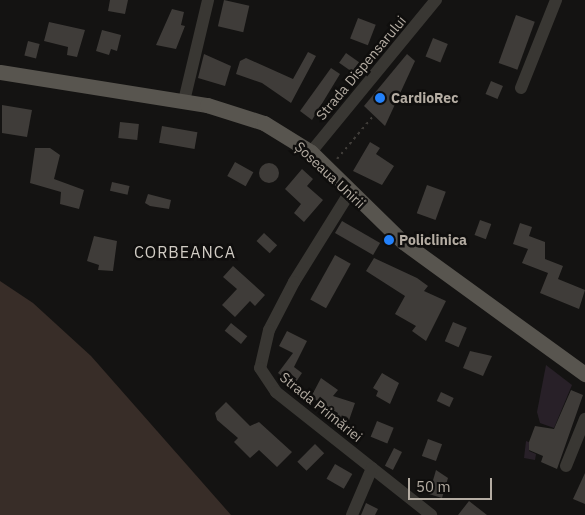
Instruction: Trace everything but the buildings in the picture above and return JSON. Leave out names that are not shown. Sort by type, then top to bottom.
[{"type":"main road","name":"Șoseaua Unirii","points":[[0,72],[184,101],[251,117],[311,152],[350,192],[404,242],[585,374]]},
{"type":"street","points":[[184,101],[208,0]]},
{"type":"street","points":[[522,88],[556,0]]},
{"type":"street","name":"Strada Dispensarului","points":[[311,152],[435,1]]},
{"type":"street","name":"Strada Primăriei","points":[[350,192],[294,282],[269,330],[260,368],[276,392],[431,515]]},
{"type":"street","points":[[566,466],[585,419]]},
{"type":"street","points":[[352,515],[372,468]]},
{"type":"path","points":[[328,170],[374,115]]},
{"type":"shaded area","points":[[0,281],[33,303],[91,356],[231,515],[0,515]]},
{"type":"shaded area","points":[[546,365],[572,385],[554,428],[540,423],[537,412]]},
{"type":"shaded area","points":[[526,441],[531,443],[529,451],[536,454],[535,460],[524,458]]},
{"type":"place","name":"CardioRec","points":[[380,98]]},
{"type":"place","name":"Policlinica","points":[[389,240]]},
{"type":"district","name":"CORBEANCA","points":[[185,252]]}]
